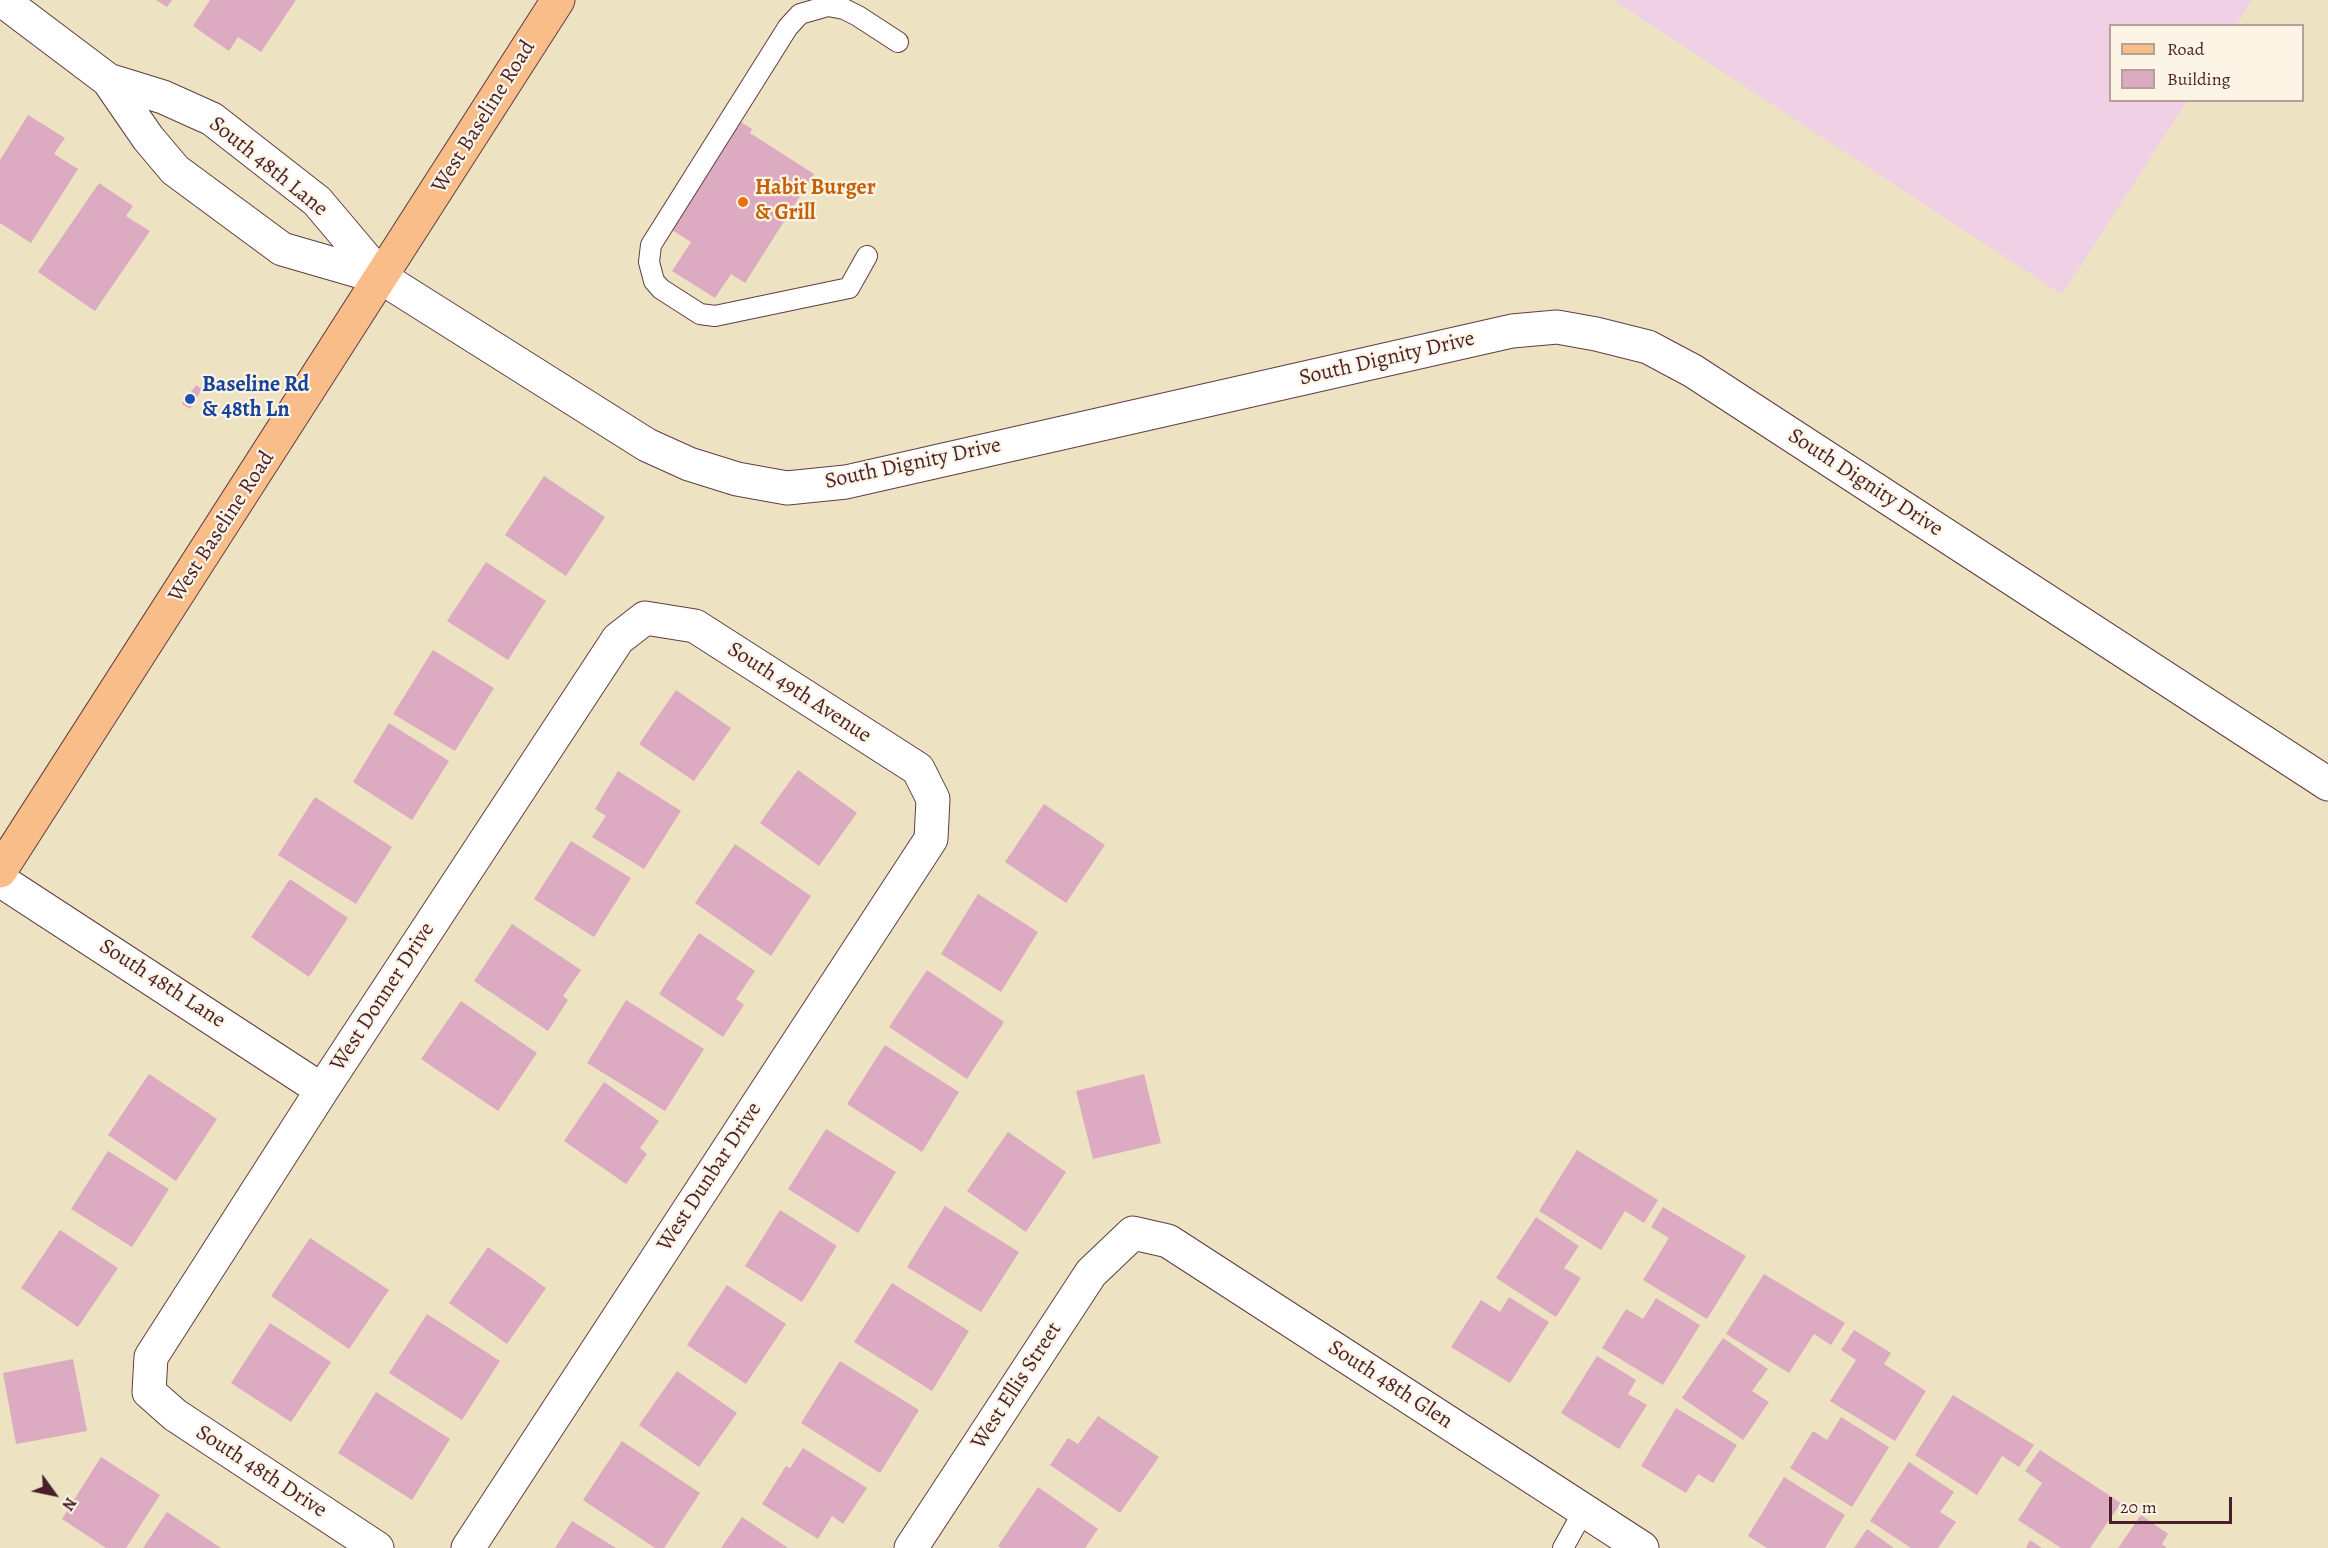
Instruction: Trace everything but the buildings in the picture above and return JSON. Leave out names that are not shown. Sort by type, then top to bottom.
[{"type":"main road","name":"West Baseline Road","points":[[0,871],[558,0]]},
{"type":"street","name":"South 48th Lane","points":[[2,0],[108,80],[148,138],[175,170],[266,238],[282,249],[382,278]]},
{"type":"street","name":"South 48th Lane","points":[[108,80],[163,97],[212,119],[317,201],[382,278]]},
{"type":"street","name":"South Dignity Drive","points":[[382,278],[647,445],[689,464],[737,479],[787,488],[846,482],[1512,331],[1557,327],[1648,347],[1693,371],[2328,784]]},
{"type":"street","name":"South 49th Avenue","points":[[645,618],[695,626],[918,769],[933,799]]},
{"type":"street","name":"West Donner Drive","points":[[150,1392],[151,1358],[322,1090],[618,639],[645,618]]},
{"type":"street","name":"West Dunbar Drive","points":[[468,1548],[931,839],[933,799]]},
{"type":"street","name":"South 48th Lane","points":[[0,880],[322,1090]]},
{"type":"street","name":"South 48th Glen","points":[[1133,1233],[1168,1241],[1642,1548]]},
{"type":"street","name":"West Ellis Street","points":[[911,1548],[1091,1272],[1133,1233]]},
{"type":"street","name":"South 48th Drive","points":[[150,1392],[176,1415],[377,1548]]},
{"type":"lane","points":[[867,256],[849,288],[715,316],[700,314],[661,289],[654,281],[650,262],[651,245],[788,27],[800,14],[828,6],[844,9],[898,42]]},
{"type":"lane","points":[[1563,1548],[1584,1510]]},
{"type":"shaded area","points":[[1613,0],[2252,0],[2237,24],[2109,24],[2109,102],[2186,102],[2063,293],[2058,292]]},
{"type":"place","name":"Habit Burger & Grill","points":[[743,202]]},
{"type":"place","name":"Baseline Rd & 48th Ln","points":[[190,399]]}]
